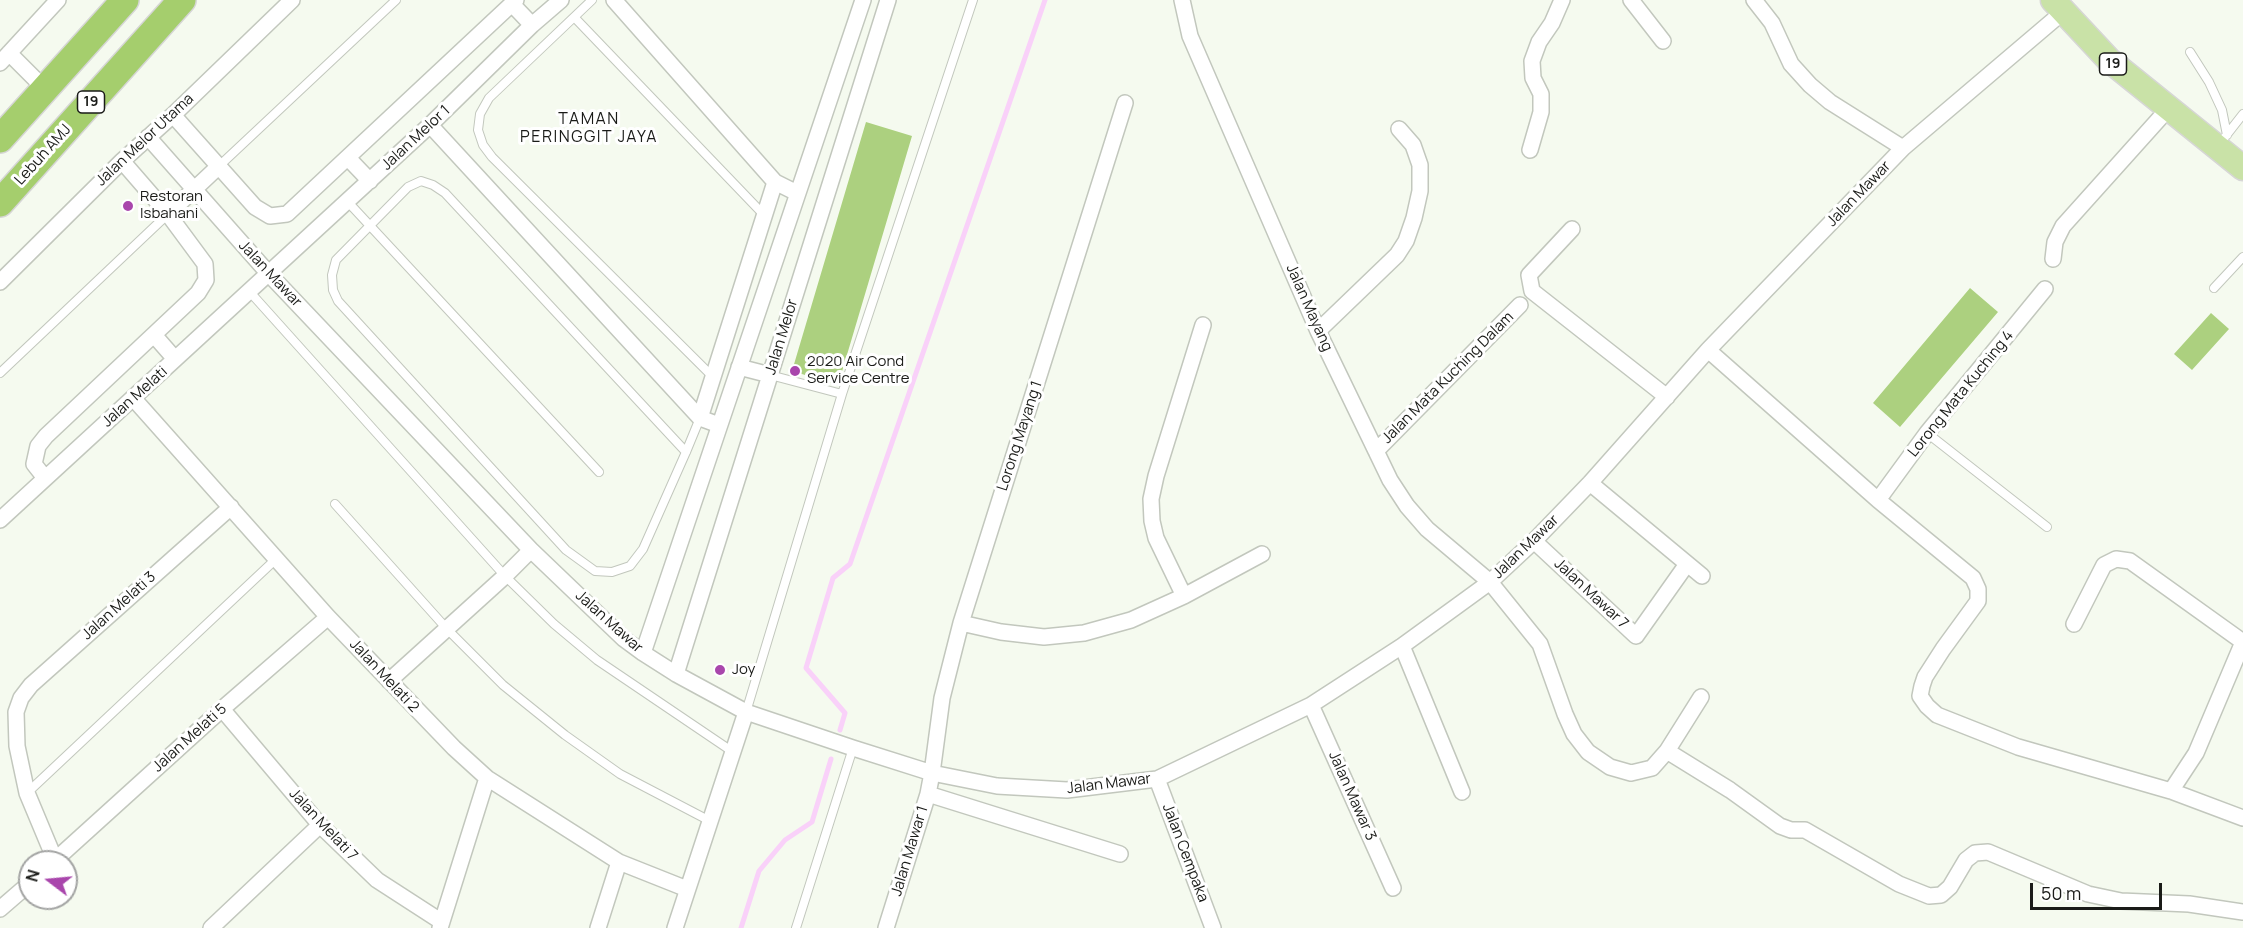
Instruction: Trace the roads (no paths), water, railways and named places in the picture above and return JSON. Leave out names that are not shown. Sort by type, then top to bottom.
[{"type":"highway","points":[[0,139],[125,0]]},
{"type":"highway","name":"Lebuh AMJ","points":[[0,203],[182,0]]},
{"type":"main road","name":"19","points":[[2058,6],[2109,60],[2168,110],[2222,141],[2243,168]]},
{"type":"street","points":[[45,89],[5,58],[58,0]]},
{"type":"street","name":"Jalan Melor Utama","points":[[0,282],[122,161],[292,0]]},
{"type":"street","name":"Jalan Melor 1","points":[[269,273],[430,125],[532,25],[561,0]]},
{"type":"street","points":[[614,0],[775,182],[798,194]]},
{"type":"street","name":"Jalan Melor","points":[[643,652],[862,0]]},
{"type":"street","name":"Jalan Melor","points":[[676,674],[888,0]]},
{"type":"street","name":"Jalan Mayang","points":[[1182,0],[1190,36],[1318,331],[1390,480],[1407,506],[1427,530],[1490,582],[1540,644],[1574,734],[1588,752],[1610,767],[1631,773],[1652,768],[1667,751],[1701,697]]},
{"type":"street","points":[[1530,150],[1541,112],[1541,94],[1533,78],[1532,61],[1539,42],[1552,23],[1562,0]]},
{"type":"street","points":[[1631,0],[1663,41]]},
{"type":"street","points":[[1754,0],[1772,23],[1791,64],[1810,85],[1830,102],[1904,148]]},
{"type":"street","points":[[173,115],[255,207],[270,216],[287,214],[512,1],[532,25]]},
{"type":"street","name":"Jalan Mawar","points":[[148,137],[269,273],[531,550],[624,639],[676,674],[746,712],[932,773],[997,786],[1067,790],[1157,779],[1311,705],[1402,646],[1490,582],[1534,541],[1590,483],[1708,350],[1904,148],[2058,6]]},
{"type":"street","points":[[831,93],[856,101]]},
{"type":"street","name":"Lorong Mayang 1","points":[[932,773],[942,698],[961,623],[1125,103]]},
{"type":"street","points":[[2053,259],[2055,242],[2063,226],[2168,110]]},
{"type":"street","points":[[430,125],[700,418],[719,425]]},
{"type":"street","points":[[1318,331],[1397,255],[1406,241],[1420,191],[1420,165],[1413,145],[1398,129]]},
{"type":"street","points":[[348,158],[370,181]]},
{"type":"street","points":[[45,478],[34,464],[38,446],[46,436],[198,293],[206,280],[206,264],[168,214],[122,161]]},
{"type":"street","points":[[168,214],[218,167]]},
{"type":"street","points":[[700,418],[775,182]]},
{"type":"street","points":[[1572,229],[1529,275],[1532,291],[1667,397]]},
{"type":"street","name":"Jalan Melati","points":[[0,520],[269,273]]},
{"type":"street","name":"Lorong Mata Kuching 4","points":[[1878,500],[1928,433],[2045,289]]},
{"type":"street","name":"Jalan Mata Kuching Dalam","points":[[1376,451],[1520,305]]},
{"type":"street","points":[[1184,596],[1156,538],[1151,500],[1156,476],[1203,325]]},
{"type":"street","points":[[154,335],[176,359]]},
{"type":"street","points":[[1708,350],[1878,500],[1973,578],[1978,589],[1978,602],[1925,677],[1920,696],[1937,716],[2018,747],[2171,791],[2243,818]]},
{"type":"street","points":[[739,366],[770,375]]},
{"type":"street","name":"Jalan Melati 2","points":[[133,398],[328,617],[454,748],[487,778],[619,862],[687,889]]},
{"type":"street","points":[[1590,483],[1702,576]]},
{"type":"street","name":"Jalan Melati 3","points":[[27,793],[17,746],[16,712],[21,698],[31,685],[231,507]]},
{"type":"street","name":"Jalan Mawar 7","points":[[1534,541],[1636,636],[1687,564]]},
{"type":"street","points":[[389,681],[531,550]]},
{"type":"street","points":[[961,623],[1001,632],[1044,637],[1084,633],[1131,620],[1184,596],[1262,554]]},
{"type":"street","points":[[2074,624],[2104,565],[2116,559],[2130,561],[2243,642],[2196,753],[2171,791]]},
{"type":"street","name":"Jalan Melati 5","points":[[66,850],[328,617]]},
{"type":"street","points":[[1402,646],[1462,792]]},
{"type":"street","name":"Jalan Mawar 3","points":[[1311,705],[1393,888]]},
{"type":"street","name":"Jalan Melati 7","points":[[222,709],[320,825],[377,880],[441,925]]},
{"type":"street","points":[[675,928],[746,712]]},
{"type":"street","points":[[1667,751],[1730,790],[1780,826],[1791,830],[1806,830],[1899,884],[1929,896],[1941,896],[1950,887],[1966,860],[1975,853],[1988,852],[2088,894],[2121,901],[2189,904],[2243,912]]},
{"type":"street","name":"Jalan Mawar 1","points":[[886,928],[928,794],[932,773]]},
{"type":"street","points":[[441,925],[487,778]]},
{"type":"street","name":"Jalan Cempaka","points":[[1157,779],[1213,928]]},
{"type":"street","points":[[989,812],[997,786]]},
{"type":"street","points":[[27,793],[50,850]]},
{"type":"street","points":[[928,794],[1119,854]]},
{"type":"street","points":[[211,928],[320,825]]},
{"type":"street","points":[[598,928],[619,862]]},
{"type":"street","points":[[0,909],[18,893]]},
{"type":"lane","points":[[218,167],[396,0]]},
{"type":"lane","points":[[592,0],[489,99],[480,114],[478,130],[483,145],[492,157],[713,377]]},
{"type":"lane","points":[[746,712],[842,394],[973,0]]},
{"type":"lane","points":[[575,18],[764,215]]},
{"type":"lane","points":[[2190,52],[2209,82],[2222,110],[2222,141]]},
{"type":"lane","points":[[2222,141],[2243,114]]},
{"type":"lane","points":[[686,452],[453,202],[433,185],[421,182],[408,187],[336,260],[332,274],[333,290],[338,301],[566,550],[595,571],[612,572],[630,566],[643,549],[686,452],[700,418]]},
{"type":"lane","points":[[347,201],[599,472]]},
{"type":"lane","points":[[0,373],[168,214]]},
{"type":"lane","points":[[2214,288],[2243,257]]},
{"type":"lane","points":[[249,291],[505,576],[554,624],[597,660],[733,752]]},
{"type":"lane","points":[[770,375],[842,394]]},
{"type":"lane","points":[[1928,433],[2047,526]]},
{"type":"lane","points":[[335,504],[447,629],[503,686],[565,735],[620,774],[710,821]]},
{"type":"lane","points":[[27,793],[276,559]]},
{"type":"lane","points":[[796,928],[853,748]]},
{"type":"waterway","points":[[840,730],[845,713],[806,668],[833,578],[850,564],[1045,0]]},
{"type":"waterway","points":[[741,928],[759,871],[785,840],[812,822],[831,759]]},
{"type":"place","name":"Restoran Isbahani","points":[[128,206]]},
{"type":"place","name":"2020 Air Cond Service Centre","points":[[795,371]]},
{"type":"place","name":"Joy","points":[[720,670]]},
{"type":"district","name":"TAMAN PERINGGIT JAYA","points":[[589,129]]}]
